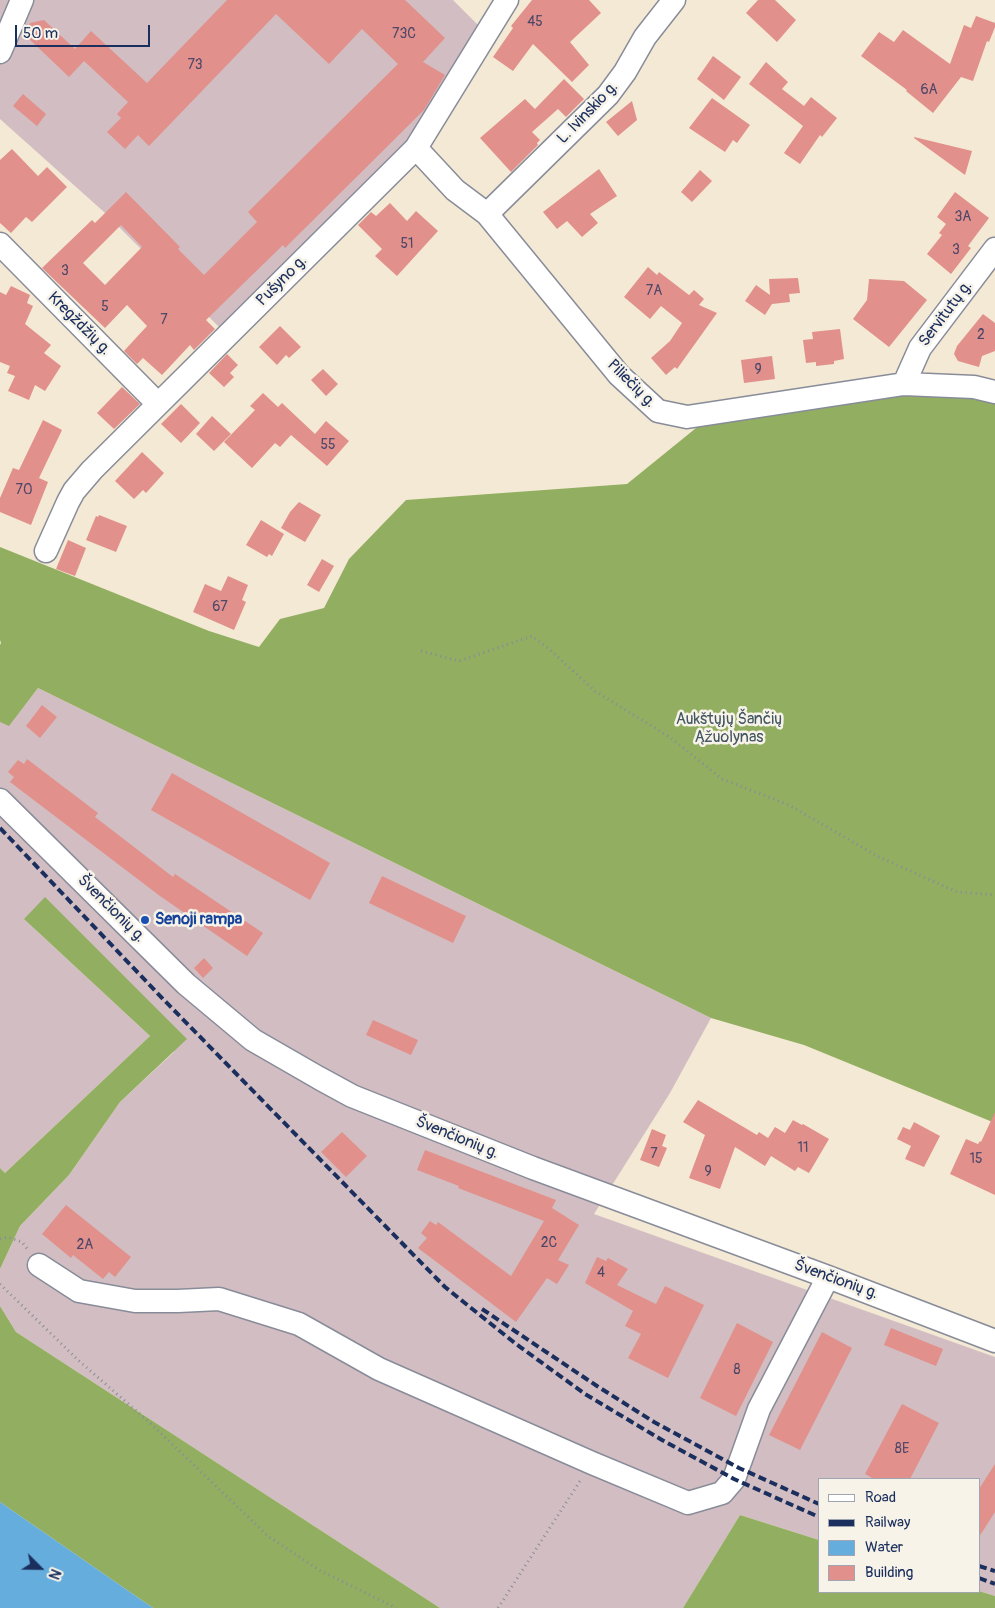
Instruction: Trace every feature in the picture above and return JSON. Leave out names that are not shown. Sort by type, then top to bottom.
[{"type":"street","points":[[0,52],[22,0]]},
{"type":"street","name":"Pušyno g.","points":[[46,552],[74,491],[92,470],[416,148],[507,0]]},
{"type":"street","name":"L. Ivinskio g.","points":[[487,214],[608,95],[625,72],[645,37],[674,0]]},
{"type":"street","name":"Piliečių g.","points":[[416,148],[455,190],[487,214],[619,375],[658,411],[687,418],[904,384],[974,387],[995,392]]},
{"type":"street","name":"Kregždžių g.","points":[[0,244],[158,404]]},
{"type":"street","name":"Servitutų g.","points":[[904,384],[920,348],[995,249]]},
{"type":"street","name":"Švenčionių g.","points":[[0,800],[186,984],[253,1040],[352,1096],[488,1150],[995,1341]]},
{"type":"street","points":[[39,1265],[80,1291],[135,1301],[219,1299],[298,1324],[379,1369],[688,1503],[722,1494],[734,1479],[759,1409],[828,1277]]},
{"type":"path","points":[[421,651],[459,661],[532,636],[595,690],[671,738],[722,779],[788,805],[876,856],[957,892],[995,895]]},
{"type":"path","points":[[0,1239],[8,1237],[22,1242],[39,1265]]},
{"type":"path","points":[[0,1284],[78,1360],[149,1422],[269,1538],[322,1571],[396,1608]]},
{"type":"path","points":[[498,1608],[592,1463]]},
{"type":"shaded area","points":[[0,0],[453,0],[480,27],[421,127],[220,328],[104,212],[0,119]]},
{"type":"shaded area","points":[[38,688],[711,1018],[670,1093],[594,1214],[995,1357],[995,1596],[980,1591],[980,1478],[818,1478],[818,1540],[740,1515],[683,1608],[440,1608],[16,1332],[0,1306],[0,1269],[20,1226],[69,1175],[120,1102],[174,1052],[24,919],[150,1036],[5,1173],[0,1168],[0,722],[9,725]]},
{"type":"green space","name":"Aukštųjų Šančių Ąžuolynas","points":[[900,395],[970,398],[995,404],[995,1123],[804,1045],[711,1018],[38,688],[9,726],[0,722],[0,547],[209,631],[259,647],[280,619],[324,608],[349,559],[406,500],[627,484],[701,424]]},
{"type":"green space","points":[[45,897],[187,1039],[120,1102],[69,1175],[20,1226],[0,1269],[0,1168],[5,1173],[150,1036],[24,919]]},
{"type":"green space","points":[[0,1306],[16,1332],[440,1608],[153,1608],[0,1502]]},
{"type":"green space","points":[[740,1515],[818,1540],[818,1593],[980,1593],[980,1591],[995,1596],[995,1608],[683,1608]]},
{"type":"water","points":[[0,1502],[153,1608],[0,1608]]},
{"type":"building","points":[[227,0],[405,0],[445,38],[423,62],[445,75],[424,110],[285,248],[283,245],[206,320],[215,329],[194,350],[190,345],[162,375],[143,358],[137,364],[124,351],[147,326],[127,305],[105,328],[42,268],[92,220],[95,223],[126,192],[180,247],[178,249],[204,275],[257,222],[248,212],[398,64],[362,29],[329,64],[276,14],[149,146],[138,135],[125,149],[107,132],[121,118],[117,114],[128,102],[84,61],[69,77],[26,36],[30,23],[44,20],[75,49],[91,31],[147,83]],"holes":[[[121,225],[142,247],[105,285],[83,263]]]},
{"type":"building","points":[[532,0],[589,0],[601,13],[570,42],[589,65],[572,82],[533,44],[513,71],[493,57],[513,28],[511,26]]},
{"type":"building","points":[[758,0],[775,0],[796,20],[777,42],[746,13]]},
{"type":"building","points":[[976,16],[995,23],[995,27],[989,42],[987,41],[973,81],[961,77],[933,113],[907,90],[861,56],[879,32],[894,42],[903,30],[950,64],[964,25],[971,28]]},
{"type":"building","points":[[713,56],[741,77],[724,100],[697,79]]},
{"type":"building","points":[[766,62],[788,82],[782,89],[804,106],[811,97],[837,118],[822,137],[820,135],[800,164],[784,153],[803,126],[749,84]]},
{"type":"building","points":[[564,79],[584,99],[566,117],[558,109],[532,132],[540,140],[537,143],[538,145],[511,172],[480,138],[525,99],[535,109]]},
{"type":"building","points":[[23,94],[46,114],[37,126],[13,106]]},
{"type":"building","points":[[712,98],[750,125],[737,143],[733,140],[725,152],[689,128]]},
{"type":"building","points":[[632,101],[637,120],[618,136],[606,122]]},
{"type":"building","points":[[914,138],[972,151],[965,175]]},
{"type":"building","points":[[12,149],[38,176],[47,167],[67,187],[32,222],[26,217],[11,233],[0,223],[0,160]]},
{"type":"building","points":[[599,169],[617,196],[590,214],[598,223],[582,237],[567,221],[557,229],[543,212]]},
{"type":"building","points":[[700,170],[712,181],[692,202],[681,192]]},
{"type":"building","points":[[955,192],[989,218],[968,246],[971,248],[951,274],[927,254],[942,235],[939,233],[946,224],[937,217]]},
{"type":"building","points":[[390,203],[407,221],[416,211],[438,231],[397,276],[375,256],[382,249],[358,225],[371,212],[376,216]]},
{"type":"building","points":[[648,267],[657,275],[659,272],[689,295],[694,290],[704,299],[699,305],[717,313],[677,369],[675,367],[666,375],[651,358],[670,341],[682,323],[661,306],[650,319],[624,297]]},
{"type":"building","points":[[798,278],[800,293],[789,294],[790,302],[772,304],[765,315],[745,301],[756,285],[770,295],[769,279]]},
{"type":"building","points":[[869,279],[904,281],[927,300],[889,347],[853,319],[867,300]]},
{"type":"building","points":[[11,286],[30,295],[27,303],[33,306],[25,324],[51,345],[44,353],[61,366],[45,391],[35,385],[29,400],[8,391],[15,376],[7,373],[10,366],[0,362],[0,292],[6,295]]},
{"type":"building","points":[[983,314],[995,323],[995,351],[982,356],[979,367],[958,361],[954,354],[957,346]]},
{"type":"building","points":[[280,326],[301,347],[289,358],[286,355],[277,365],[259,347]]},
{"type":"building","points":[[840,329],[844,359],[834,361],[834,364],[816,366],[816,362],[806,363],[803,340],[813,339],[812,332]]},
{"type":"building","points":[[227,354],[238,365],[230,373],[234,377],[224,387],[209,373]]},
{"type":"building","points":[[772,356],[775,379],[744,383],[741,360]]},
{"type":"building","points":[[323,369],[338,384],[326,396],[311,380]]},
{"type":"building","points":[[122,387],[140,404],[114,429],[97,413]]},
{"type":"building","points":[[263,393],[278,407],[282,403],[315,434],[326,421],[349,441],[327,466],[291,435],[280,447],[275,443],[252,468],[224,442],[255,410],[250,406]]},
{"type":"building","points":[[181,404],[200,423],[181,443],[161,424]]},
{"type":"building","points":[[212,416],[231,434],[214,451],[196,434]]},
{"type":"building","points":[[43,420],[62,430],[39,478],[48,482],[31,525],[0,512],[0,498],[13,468],[19,470]]},
{"type":"building","points":[[142,452],[164,473],[146,493],[143,490],[134,499],[115,481]]},
{"type":"building","points":[[299,502],[321,515],[305,542],[281,528],[290,512]]},
{"type":"building","points":[[99,515],[127,526],[116,552],[86,540],[96,516],[98,517]]},
{"type":"building","points":[[261,520],[284,534],[272,556],[269,554],[267,557],[246,545]]},
{"type":"building","points":[[68,540],[86,548],[75,576],[56,569]]},
{"type":"building","points":[[322,559],[334,566],[319,592],[307,585]]},
{"type":"building","points":[[228,576],[248,585],[242,600],[246,602],[234,630],[193,612],[205,584],[221,591]]},
{"type":"building","points":[[42,705],[57,717],[40,738],[26,726]]},
{"type":"building","points":[[27,759],[98,813],[95,817],[173,877],[175,874],[263,933],[247,956],[160,896],[10,782],[14,777],[8,772],[18,760],[24,764]]},
{"type":"building","points":[[172,773],[330,863],[310,900],[151,810]]},
{"type":"building","points":[[382,876],[466,916],[453,943],[369,903]]},
{"type":"building","points":[[204,958],[213,968],[203,978],[194,968]]},
{"type":"building","points":[[373,1020],[418,1040],[411,1055],[366,1035]]},
{"type":"building","points":[[698,1100],[757,1135],[759,1132],[768,1138],[775,1127],[785,1133],[793,1120],[829,1139],[809,1173],[798,1167],[795,1171],[771,1156],[765,1166],[735,1147],[720,1189],[689,1178],[705,1135],[683,1122]]},
{"type":"building","points":[[995,1112],[995,1195],[950,1174],[966,1139],[978,1144],[981,1142]]},
{"type":"building","points":[[914,1122],[940,1136],[924,1167],[905,1159],[911,1146],[897,1139],[903,1127],[910,1130]]},
{"type":"building","points":[[652,1129],[666,1135],[662,1146],[667,1148],[659,1167],[640,1160]]},
{"type":"building","points":[[342,1132],[367,1156],[346,1177],[321,1152]]},
{"type":"building","points":[[425,1150],[556,1200],[552,1208],[579,1225],[558,1260],[569,1265],[557,1284],[547,1278],[516,1322],[418,1248],[427,1238],[421,1233],[430,1221],[436,1225],[438,1222],[511,1276],[544,1221],[417,1170]]},
{"type":"building","points":[[66,1205],[131,1257],[115,1277],[109,1272],[103,1279],[73,1255],[71,1258],[42,1234]]},
{"type":"building","points":[[597,1257],[606,1261],[608,1258],[628,1269],[617,1285],[656,1304],[665,1286],[704,1305],[668,1378],[628,1358],[641,1334],[625,1326],[633,1311],[585,1283]]},
{"type":"building","points":[[737,1323],[773,1342],[736,1416],[700,1398]]},
{"type":"building","points":[[891,1328],[943,1349],[936,1366],[884,1345]]},
{"type":"building","points":[[822,1332],[852,1348],[800,1450],[769,1435]]},
{"type":"building","points":[[902,1404],[939,1423],[911,1478],[872,1478],[865,1474]]},
{"type":"building","points":[[995,1464],[995,1512],[980,1535],[980,1487]]},
{"type":"railway","points":[[0,828],[164,1000],[445,1287],[516,1344],[585,1394],[662,1440],[734,1479],[818,1517]]},
{"type":"railway","points":[[482,1309],[654,1422],[739,1468],[818,1504]]},
{"type":"railway","points":[[980,1566],[995,1571]]},
{"type":"railway","points":[[980,1578],[995,1584]]},
{"type":"place","name":"Senoji rampa","points":[[145,920]]}]
